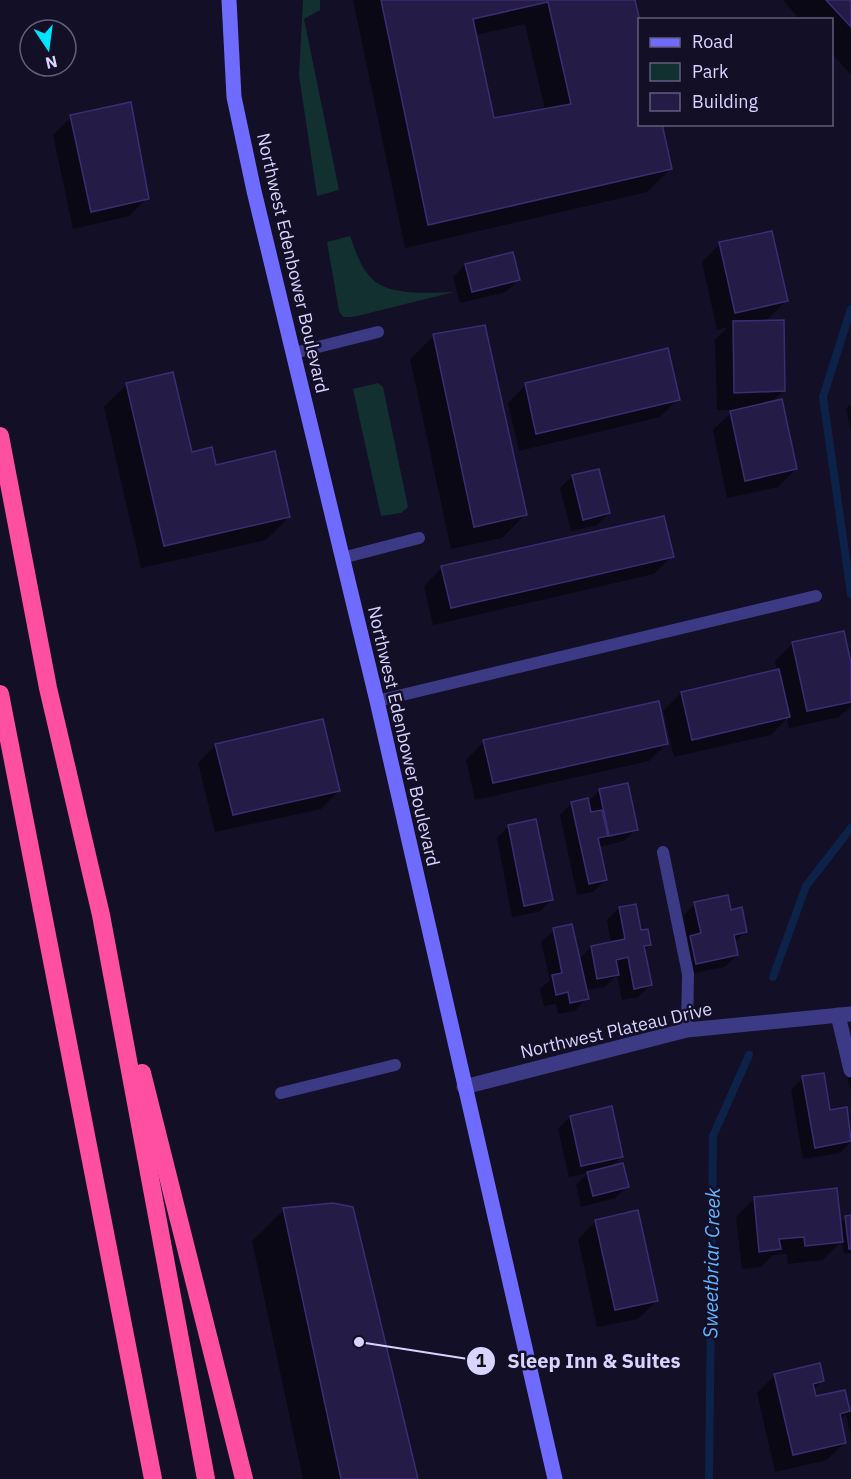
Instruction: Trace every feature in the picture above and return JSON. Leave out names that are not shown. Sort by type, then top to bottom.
[{"type":"highway","points":[[0,436],[48,688],[101,915],[244,1479]]},
{"type":"highway","points":[[0,694],[153,1479]]},
{"type":"highway","points":[[101,915],[206,1479]]},
{"type":"main road","name":"Northwest Edenbower Boulevard","points":[[229,0],[234,97],[377,701],[555,1479]]},
{"type":"street","name":"Northwest Plateau Drive","points":[[464,1087],[687,1030],[845,1015]]},
{"type":"street","points":[[845,1015],[851,1070]]},
{"type":"lane","points":[[294,353],[378,332]]},
{"type":"lane","points":[[342,558],[419,538]]},
{"type":"lane","points":[[377,701],[816,596]]},
{"type":"lane","points":[[663,852],[688,974],[687,1030]]},
{"type":"lane","points":[[281,1093],[395,1065]]},
{"type":"green space","points":[[303,0],[320,0],[320,10],[304,19],[339,190],[317,196],[299,75]]},
{"type":"green space","points":[[350,236],[364,269],[373,280],[386,288],[405,292],[454,292],[353,317],[343,317],[339,311],[327,242]]},
{"type":"green space","points":[[378,383],[383,387],[408,507],[401,513],[381,516],[353,389]]},
{"type":"building","points":[[381,0],[635,0],[639,18],[638,126],[662,126],[672,169],[428,225]],"holes":[[[548,2],[571,104],[494,118],[473,19]]]},
{"type":"building","points":[[826,0],[851,0],[851,27]]},
{"type":"building","points":[[131,102],[149,199],[91,212],[70,115]]},
{"type":"building","points":[[772,231],[788,301],[735,313],[719,242]]},
{"type":"building","points":[[513,252],[520,280],[472,292],[465,264]]},
{"type":"building","points":[[784,320],[785,391],[734,393],[733,321]]},
{"type":"building","points":[[485,325],[527,515],[474,527],[433,334]]},
{"type":"building","points":[[668,348],[680,400],[536,434],[525,383]]},
{"type":"building","points":[[173,372],[192,452],[212,447],[216,465],[275,451],[290,517],[164,546],[126,383]]},
{"type":"building","points":[[782,399],[797,469],[745,481],[730,411]]},
{"type":"building","points":[[599,469],[610,513],[583,520],[572,475]]},
{"type":"building","points":[[664,516],[674,557],[451,608],[441,566]]},
{"type":"building","points":[[844,631],[851,663],[851,702],[807,711],[792,642]]},
{"type":"building","points":[[779,669],[790,717],[692,740],[681,692]]},
{"type":"building","points":[[659,701],[668,744],[493,783],[483,740]]},
{"type":"building","points":[[323,719],[340,791],[233,815],[215,744]]},
{"type":"building","points":[[628,783],[638,830],[609,836],[599,789]]},
{"type":"building","points":[[588,798],[591,812],[602,810],[608,836],[598,838],[607,880],[589,884],[571,802]]},
{"type":"building","points":[[536,819],[553,900],[524,906],[508,825]]},
{"type":"building","points":[[728,895],[731,910],[742,907],[747,932],[734,935],[738,955],[696,964],[690,936],[701,933],[694,902]]},
{"type":"building","points":[[636,904],[641,930],[648,929],[651,945],[644,946],[652,985],[634,989],[628,957],[616,960],[619,975],[597,979],[591,946],[625,939],[619,907]]},
{"type":"building","points":[[572,924],[589,999],[570,1003],[568,992],[556,995],[552,975],[562,973],[553,928]]},
{"type":"building","points":[[824,1073],[830,1110],[847,1107],[851,1141],[815,1148],[802,1076]]},
{"type":"building","points":[[612,1106],[623,1157],[581,1166],[570,1116]]},
{"type":"building","points":[[623,1163],[629,1187],[593,1196],[587,1172]]},
{"type":"building","points":[[837,1188],[843,1242],[805,1246],[804,1237],[779,1239],[781,1249],[759,1252],[754,1197]]},
{"type":"building","points":[[333,1203],[353,1207],[418,1479],[341,1479],[283,1208]]},
{"type":"building","points":[[638,1210],[658,1301],[615,1310],[595,1220]]},
{"type":"building","points":[[851,1215],[851,1249],[849,1249],[845,1216]]},
{"type":"building","points":[[820,1363],[824,1381],[813,1384],[816,1396],[845,1390],[850,1411],[840,1414],[846,1443],[793,1455],[774,1374]]},
{"type":"waterway","name":"Sweetbriar Creek","points":[[851,309],[823,397],[851,594]]},
{"type":"waterway","name":"Sweetbriar Creek","points":[[773,977],[806,886],[851,828]]},
{"type":"waterway","name":"Sweetbriar Creek","points":[[709,1479],[713,1136],[749,1055]]},
{"type":"place","name":"Sleep Inn & Suites","points":[[359,1342]]}]
